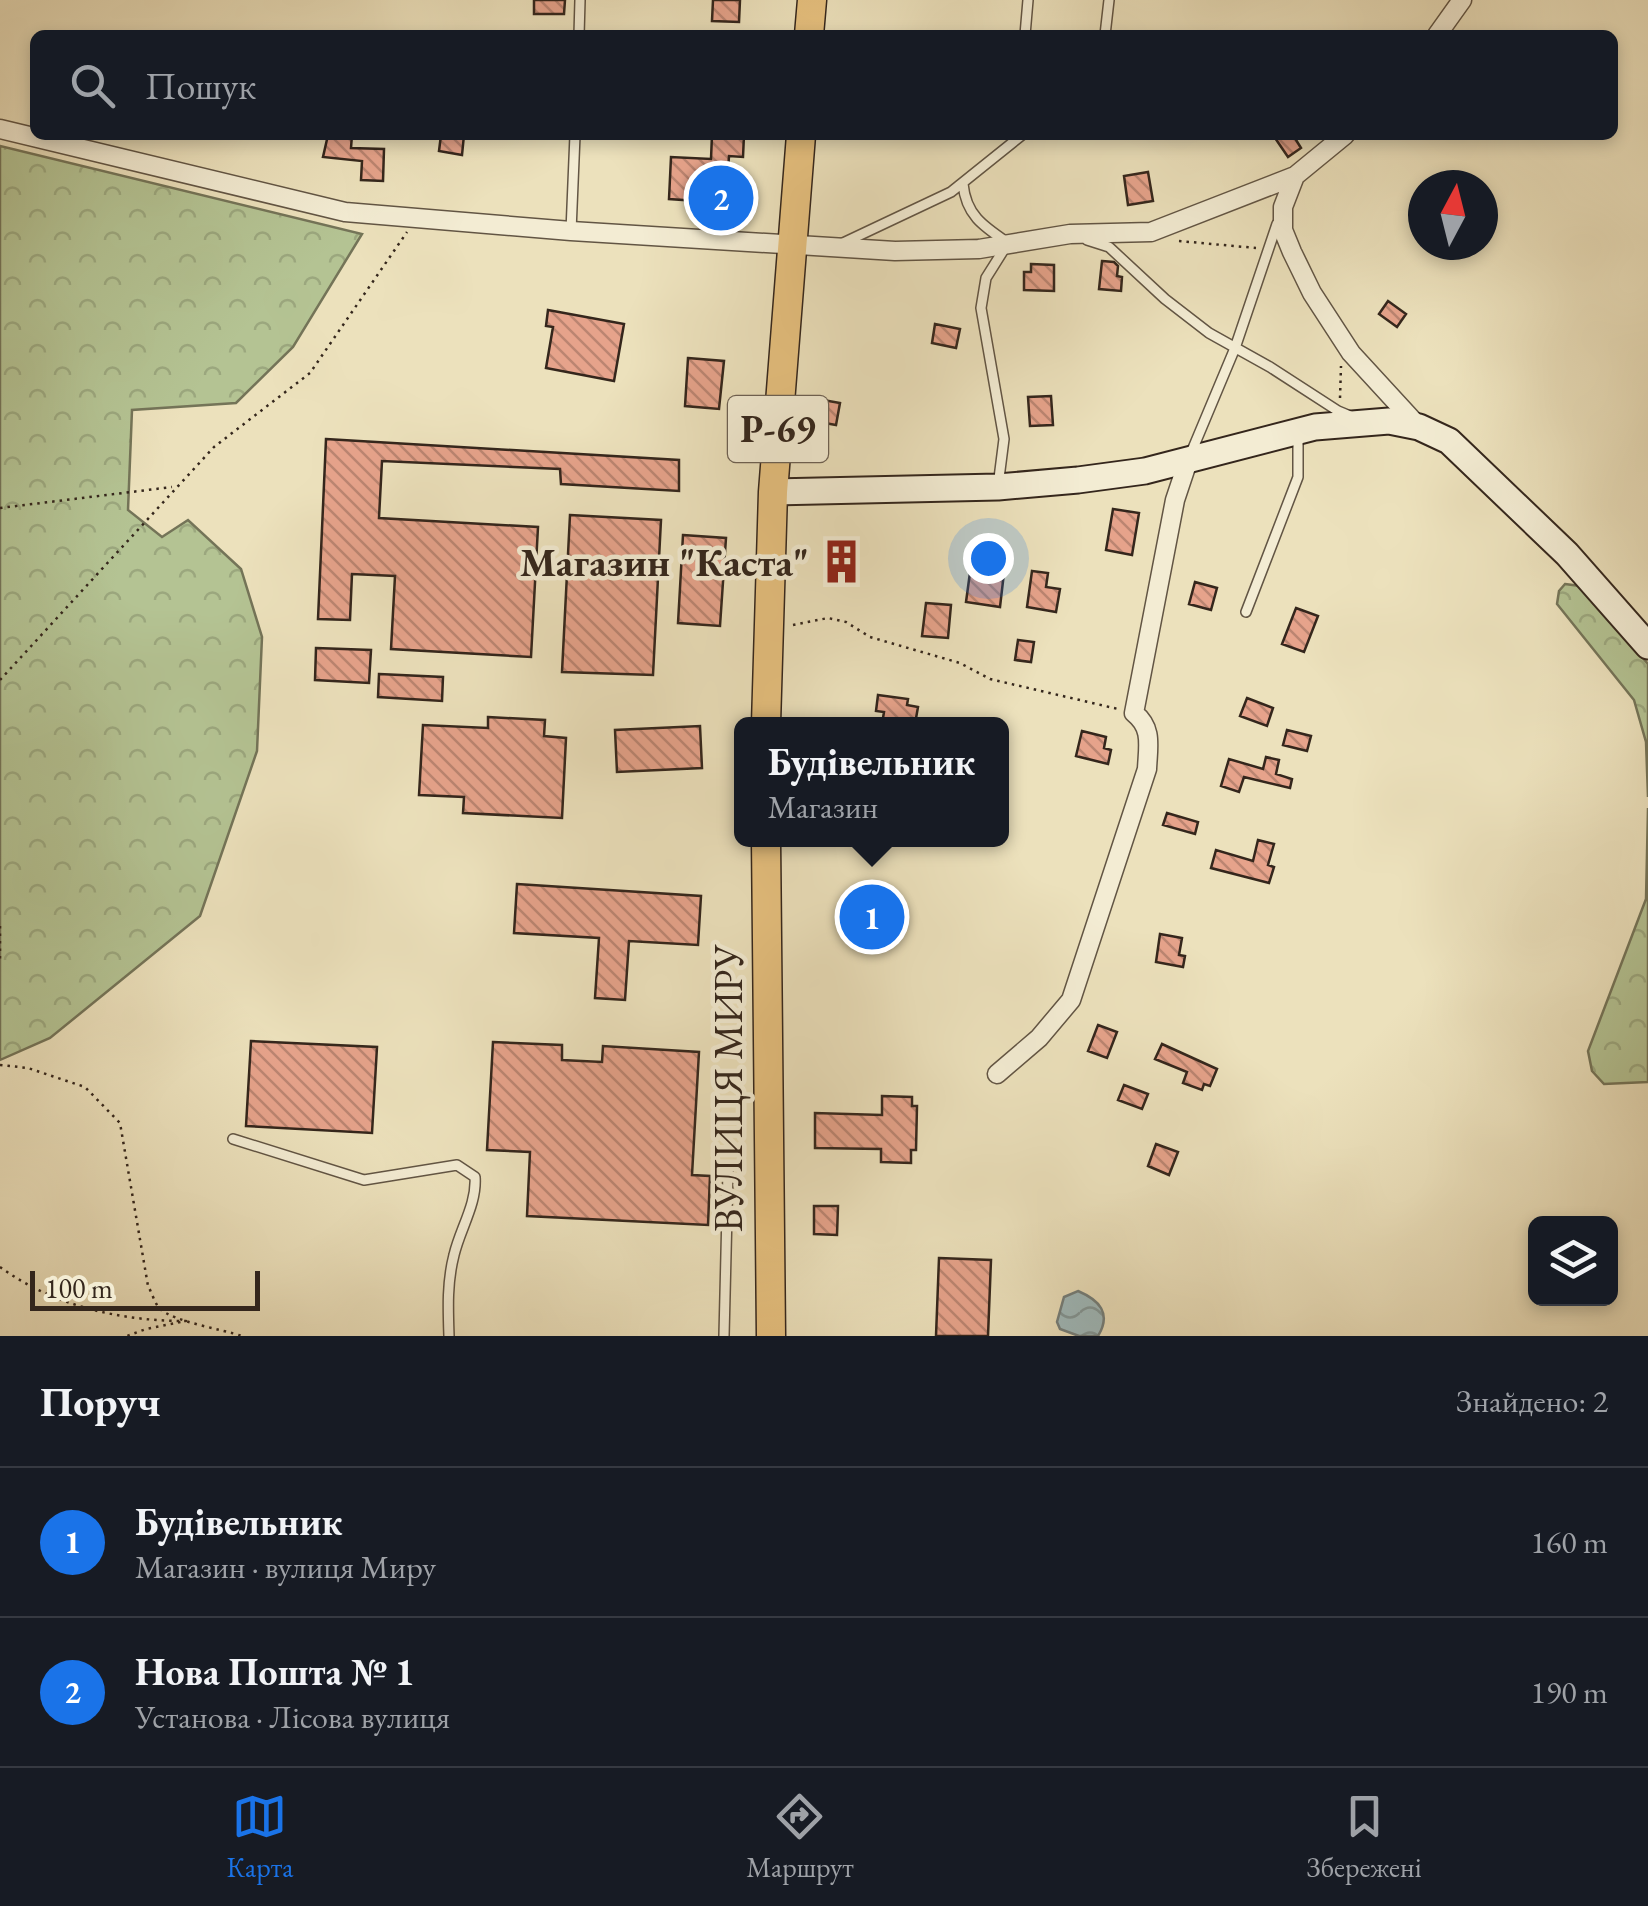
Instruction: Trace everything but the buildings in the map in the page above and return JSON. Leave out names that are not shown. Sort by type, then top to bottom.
[{"type":"main road","points":[[809,30],[812,0]]},
{"type":"main road","name":"Р-69","points":[[766,717],[773,492],[801,140]]},
{"type":"main road","name":"ВУЛИЦЯ МИРУ","points":[[766,847],[770,1336]]},
{"type":"street","points":[[1441,30],[1462,0]]},
{"type":"street","points":[[0,128],[30,135]]},
{"type":"street","points":[[48,140],[345,212],[791,246],[941,250],[1070,234],[1151,232],[1295,176],[1338,140]]},
{"type":"street","points":[[1295,176],[1283,207],[1283,230],[1292,252],[1351,354],[1419,427]]},
{"type":"street","points":[[773,492],[998,486],[1145,471],[1297,432],[1389,421],[1419,427],[1449,441],[1554,541],[1648,646]]},
{"type":"street","points":[[997,1074],[1039,1038],[1071,1000],[1146,769],[1146,722],[1134,712],[1175,500],[1188,460]]},
{"type":"lane","points":[[579,30],[580,0]]},
{"type":"lane","points":[[1025,30],[1028,0]]},
{"type":"lane","points":[[1105,30],[1108,0]]},
{"type":"lane","points":[[571,231],[575,140]]},
{"type":"lane","points":[[1007,148],[1008,140]]},
{"type":"lane","points":[[831,248],[962,184],[1016,140]]},
{"type":"lane","points":[[962,184],[970,212],[981,225],[1008,242],[986,278],[981,308],[1004,439],[998,486]]},
{"type":"lane","points":[[1188,460],[1235,348],[1283,207]]},
{"type":"lane","points":[[1070,234],[1109,247],[1209,333],[1338,412],[1368,422]]},
{"type":"lane","points":[[1246,612],[1298,477],[1297,432]]},
{"type":"lane","points":[[233,1139],[364,1180],[457,1165],[476,1177],[476,1189],[454,1254],[447,1297],[449,1336]]},
{"type":"lane","points":[[724,1336],[728,1171]]},
{"type":"path","points":[[0,680],[214,447],[310,374],[416,218]]},
{"type":"path","points":[[1174,240],[1268,250]]},
{"type":"path","points":[[1338,334],[1342,373],[1338,412]]},
{"type":"path","points":[[0,508],[174,487]]},
{"type":"path","points":[[768,632],[828,618],[846,622],[870,638],[960,663],[990,679],[1134,712]]},
{"type":"path","points":[[0,926],[0,959]]},
{"type":"path","points":[[0,1065],[28,1068],[85,1088],[120,1123],[148,1286],[159,1308],[186,1322]]},
{"type":"path","points":[[0,1267],[52,1297],[96,1310],[146,1321],[207,1324],[242,1336]]},
{"type":"path","points":[[126,1336],[186,1322]]},
{"type":"green space","points":[[0,146],[362,234],[293,347],[236,403],[132,410],[128,510],[162,537],[188,520],[241,569],[262,637],[257,751],[200,916],[50,1038],[0,1060]]},
{"type":"green space","points":[[1565,584],[1580,586],[1648,664],[1648,797],[1646,742],[1634,700],[1557,604]]},
{"type":"green space","points":[[1648,808],[1648,1082],[1604,1084],[1592,1071],[1588,1051],[1646,899]]},
{"type":"water","points":[[1078,1291],[1101,1308],[1104,1321],[1098,1336],[1079,1336],[1060,1329],[1057,1322],[1064,1297]]},
{"type":"place","name":"Нова Пошта № 1","points":[[721,198]]},
{"type":"place","name":"Магазин \"Каста\"","points":[[842,562]]},
{"type":"place","name":"Будівельник","points":[[872,917]]}]
